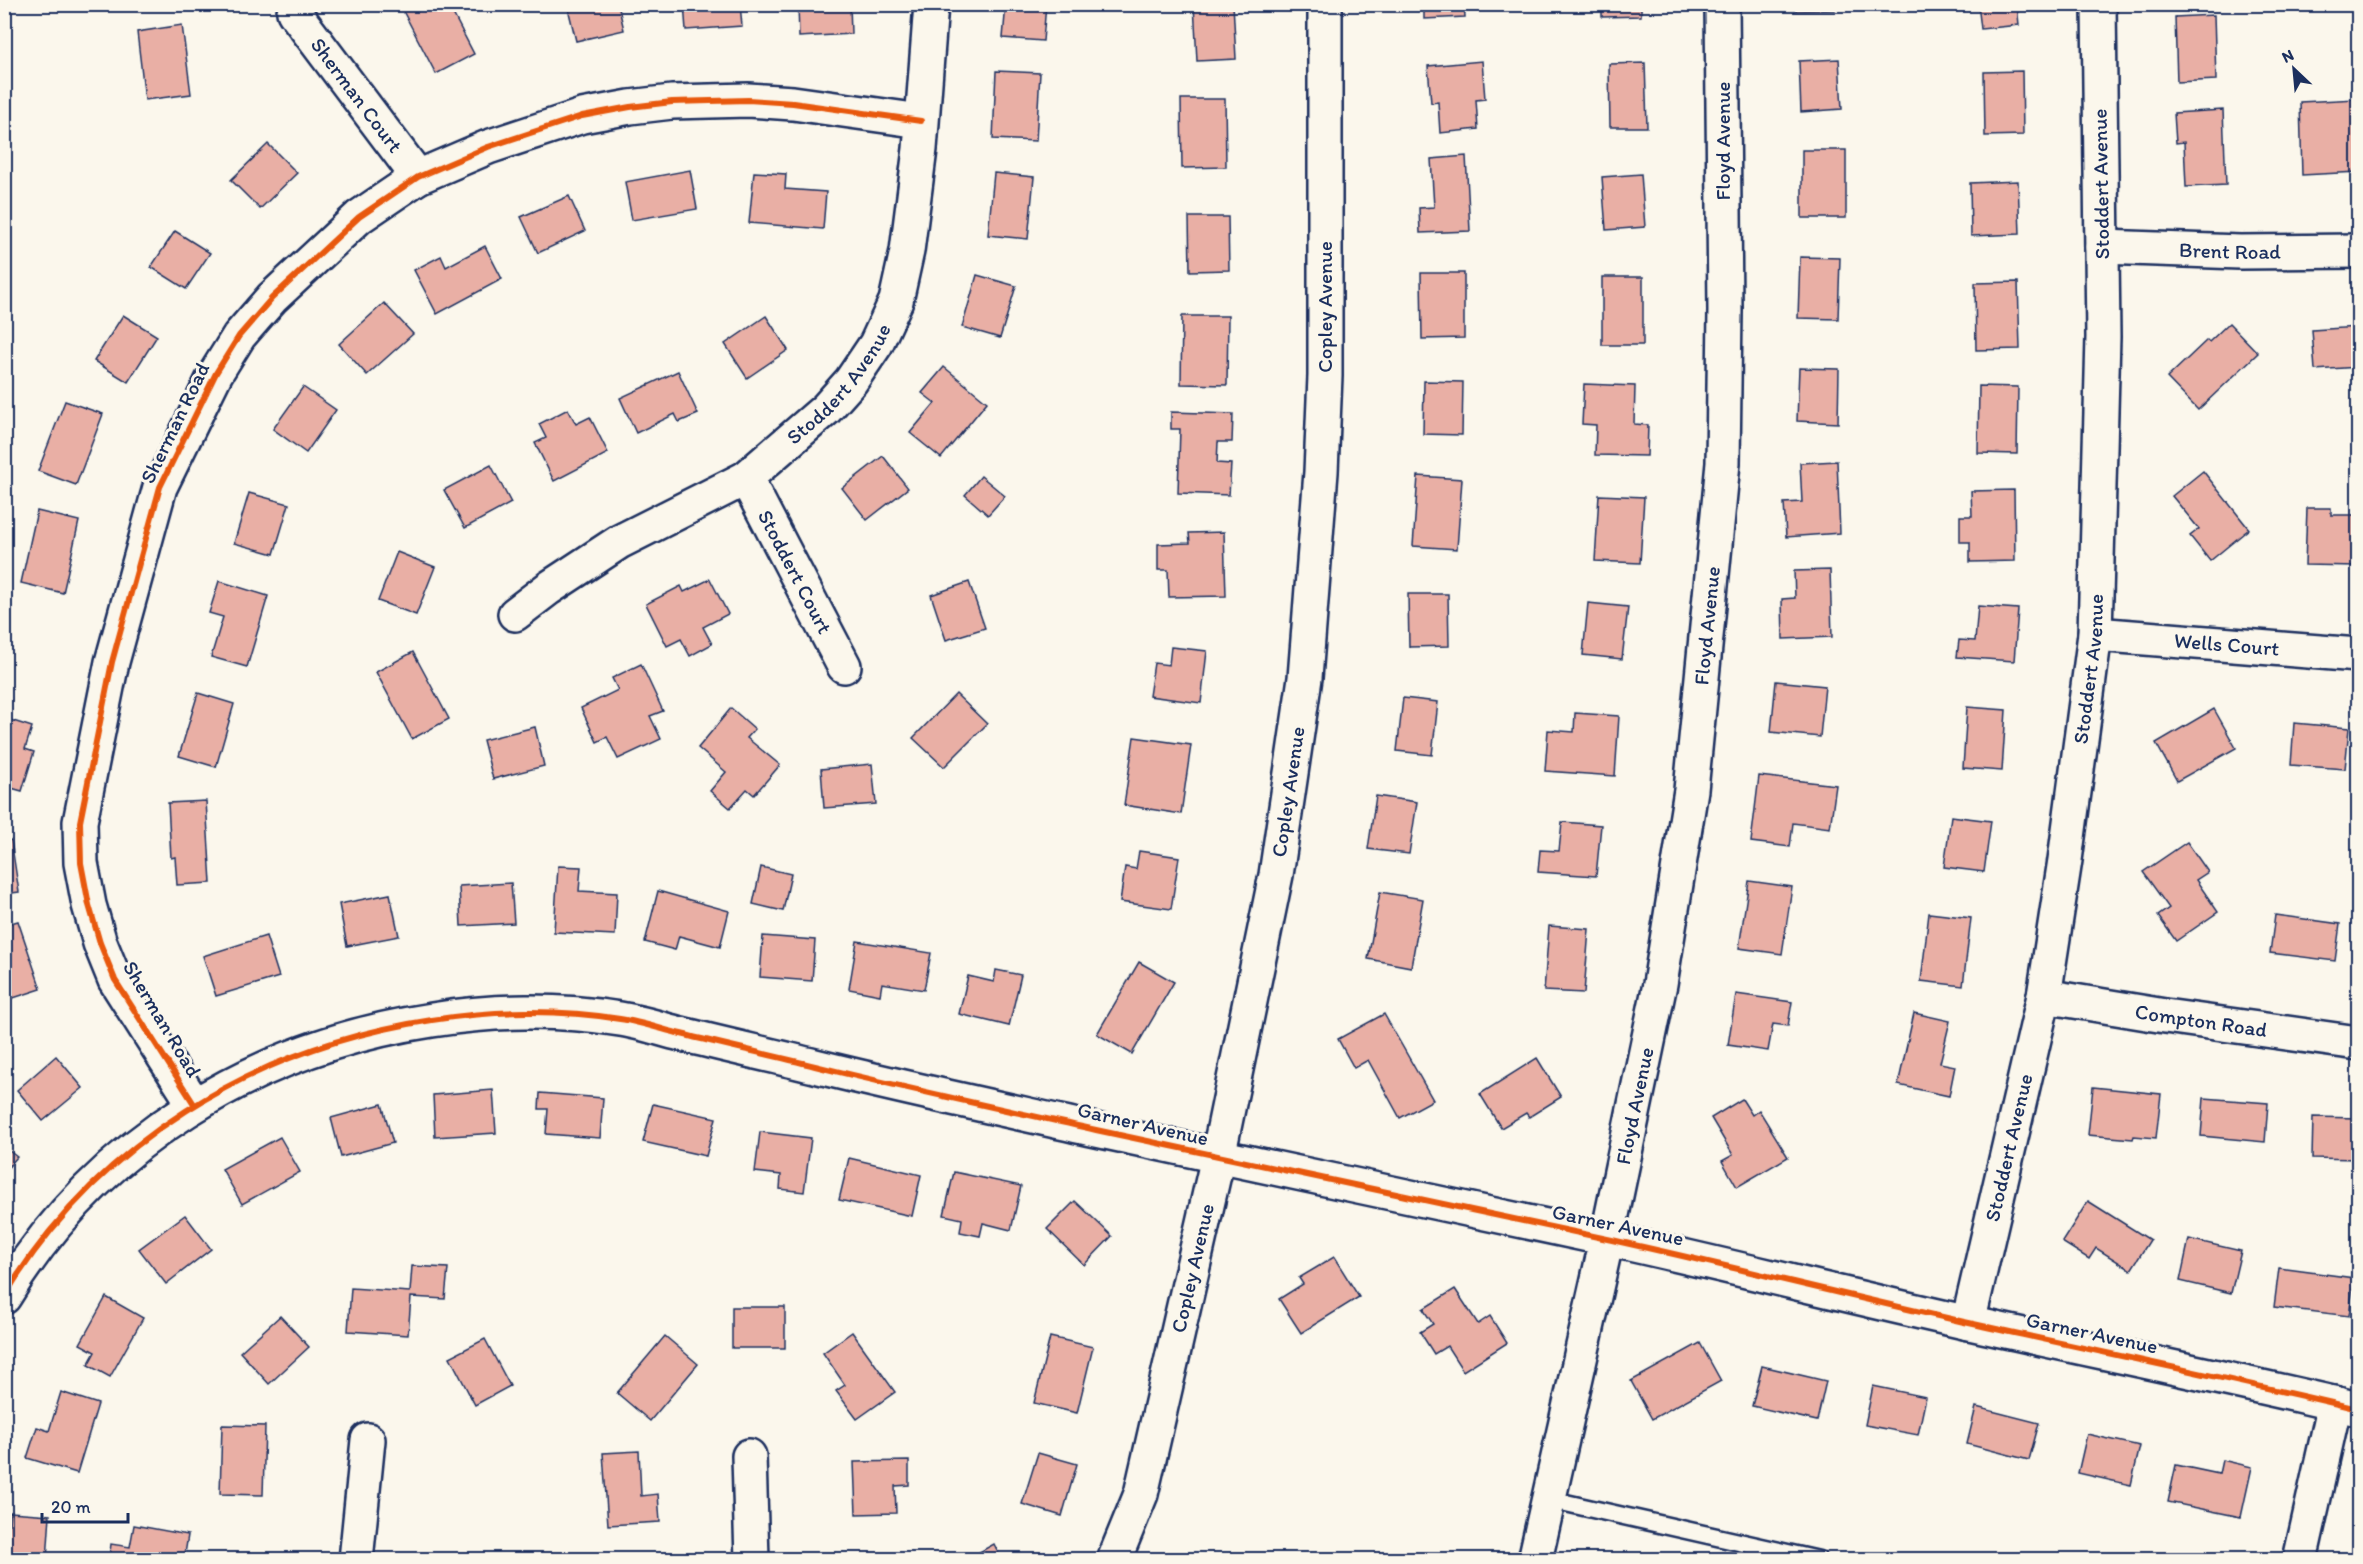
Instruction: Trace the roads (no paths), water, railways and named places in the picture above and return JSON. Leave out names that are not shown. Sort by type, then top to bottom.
[{"type":"street","name":"Stoddert Avenue","points":[[515,614],[558,581],[619,542],[746,478],[826,409],[851,381],[876,344],[896,301],[907,251],[931,4]]},
{"type":"street","name":"Copley Avenue","points":[[1114,1560],[1141,1494],[1218,1157],[1276,875],[1305,678],[1320,472],[1324,376],[1326,4]]},
{"type":"street","name":"Floyd Avenue","points":[[1534,1560],[1607,1239],[1660,984],[1691,790],[1723,464],[1725,310],[1722,4]]},
{"type":"street","name":"Stoddert Avenue","points":[[1968,1323],[2044,996],[2065,860],[2095,634],[2103,349],[2099,4]]},
{"type":"street","name":"Sherman Court","points":[[294,12],[418,177]]},
{"type":"street","name":"Sherman Road","points":[[194,1104],[115,980],[100,943],[89,905],[81,863],[80,822],[112,662],[160,487],[216,373],[239,336],[272,298],[359,217],[418,177],[488,147],[582,116],[672,102],[748,100],[793,103],[921,121]]},
{"type":"street","name":"Brent Road","points":[[2102,247],[2240,252],[2358,251]]},
{"type":"street","name":"Stoddert Court","points":[[746,478],[844,666]]},
{"type":"street","name":"Wells Court","points":[[2095,634],[2358,655]]},
{"type":"street","name":"Compton Road","points":[[2044,996],[2165,1016],[2358,1043]]},
{"type":"street","name":"Garner Avenue","points":[[4,1298],[24,1265],[63,1217],[137,1144],[194,1104],[234,1082],[293,1057],[361,1035],[431,1020],[497,1014],[554,1013],[621,1019],[883,1082],[1218,1157],[1607,1239],[1968,1323],[2347,1406]]},
{"type":"street","points":[[2300,1560],[2347,1406]]},
{"type":"street","points":[[356,1560],[368,1440]]},
{"type":"street","points":[[749,1456],[752,1560]]},
{"type":"lane","points":[[1548,1499],[1820,1560]]}]
